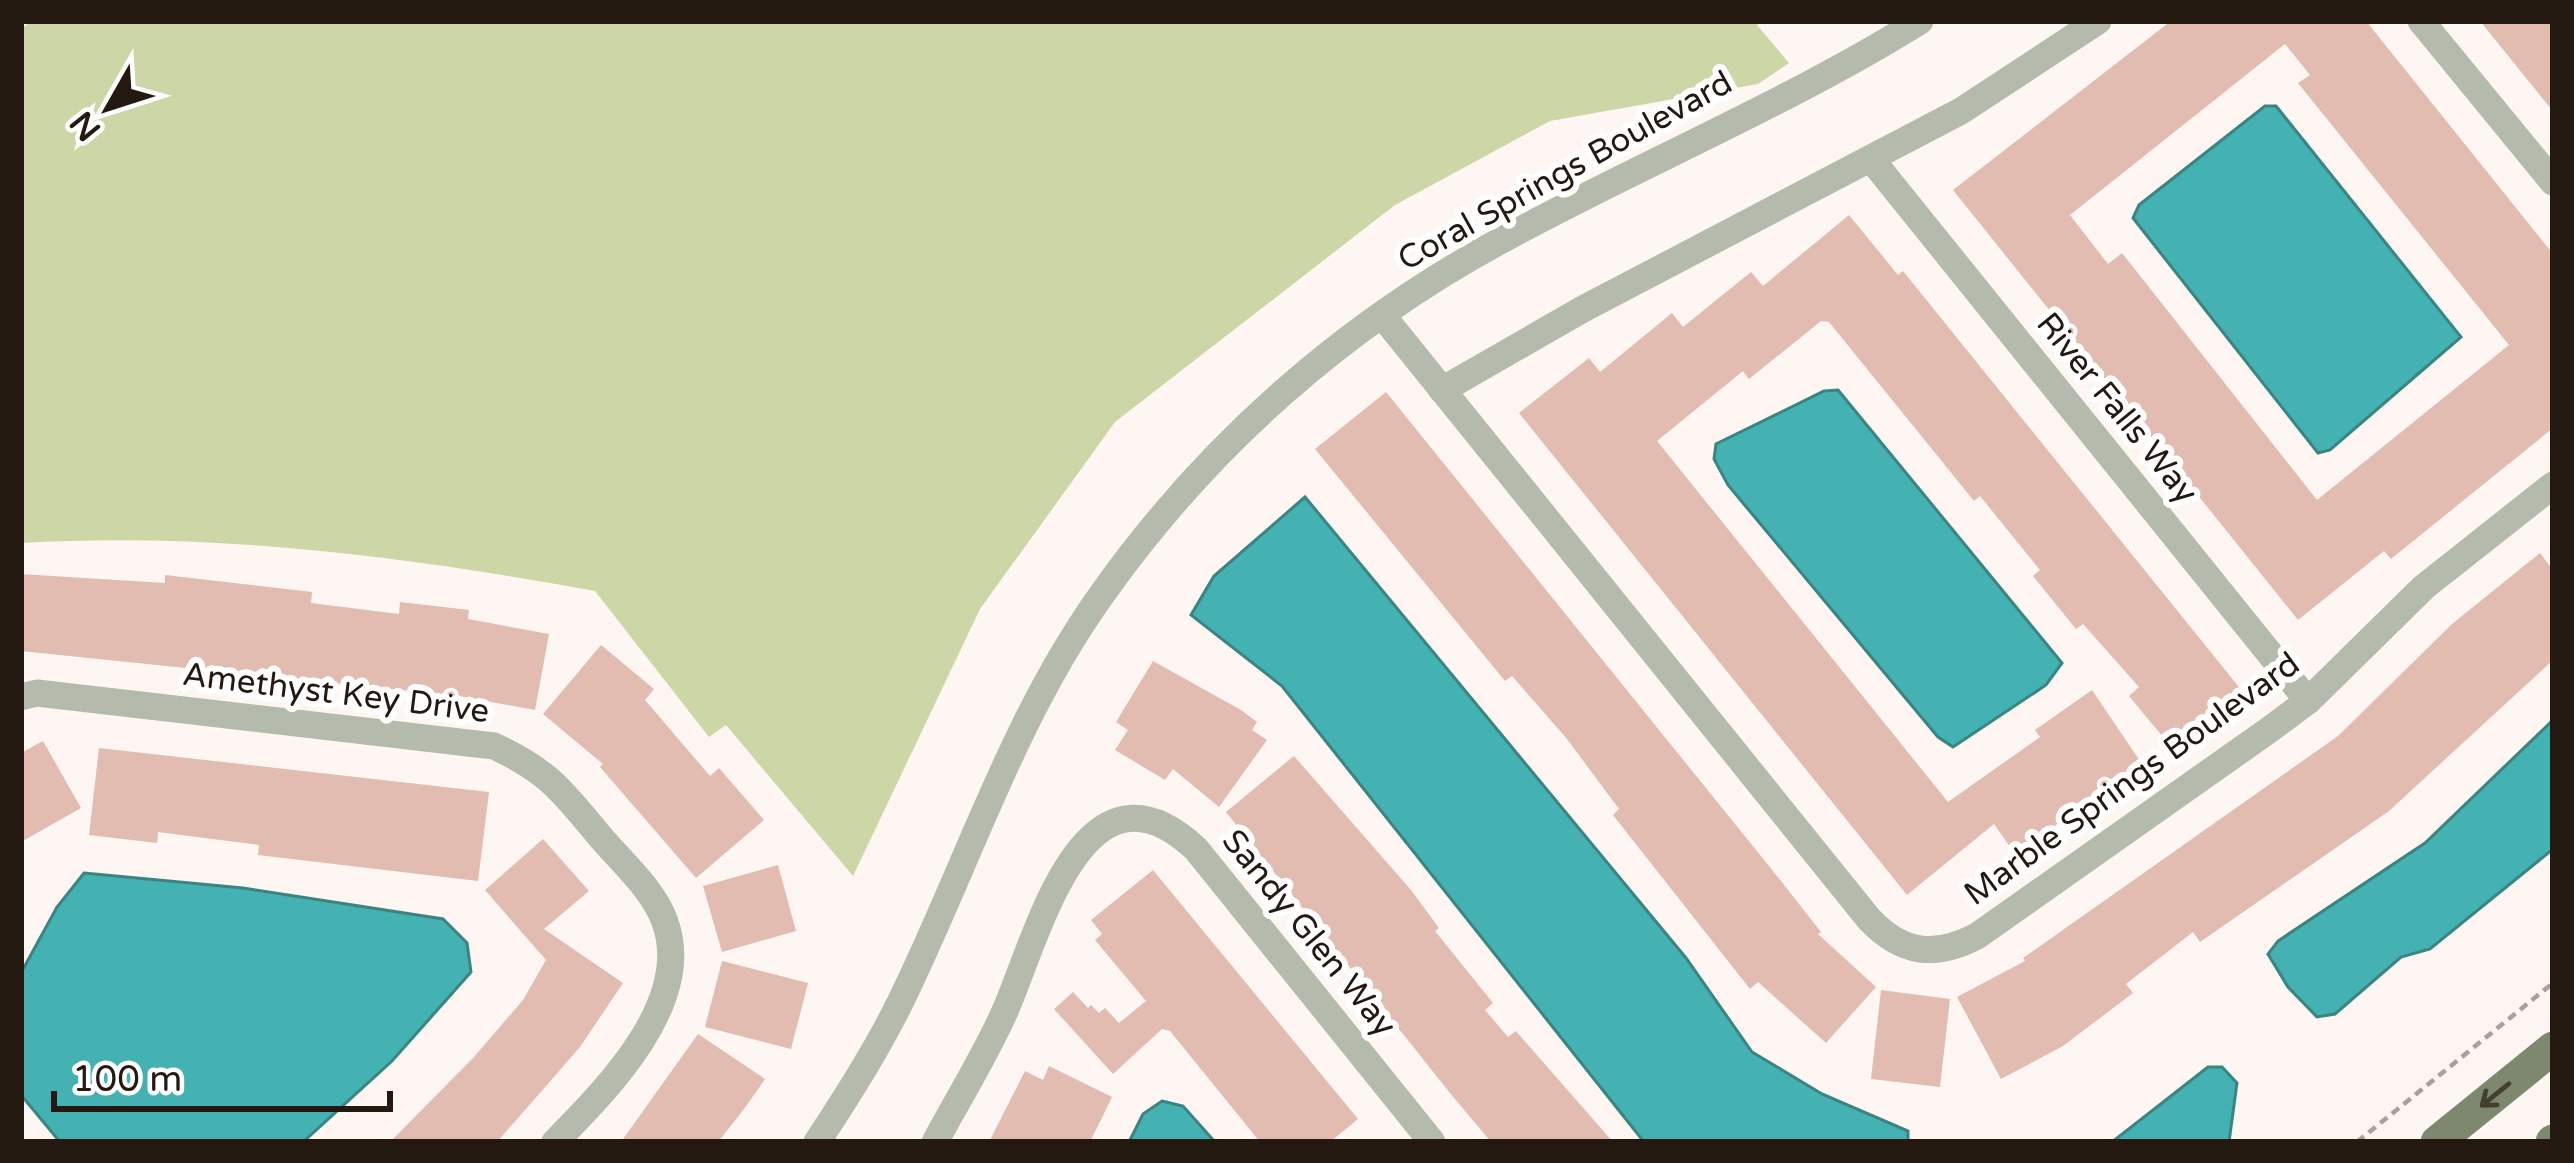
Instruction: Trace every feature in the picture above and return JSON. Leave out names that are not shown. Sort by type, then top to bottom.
[{"type":"main road","points":[[2437,1142],[2553,1048]]},
{"type":"street","name":"Coral Springs Boulevard","points":[[817,1142],[908,988],[1034,701],[1100,597],[1174,500],[1258,414],[1341,341],[1507,237],[1920,21]]},
{"type":"street","points":[[1442,390],[1562,320],[1961,111],[2098,21]]},
{"type":"street","points":[[2421,21],[2553,182]]},
{"type":"street","name":"River Falls Way","points":[[1871,159],[2308,701]]},
{"type":"street","name":"Marble Springs Boulevard","points":[[1382,314],[1869,920],[1900,946],[1933,952],[1977,936],[2308,701],[2424,587],[2553,484]]},
{"type":"street","name":"Amethyst Key Drive","points":[[21,697],[37,693],[494,746],[542,768],[647,892],[664,918],[672,951],[667,993],[644,1032],[555,1142]]},
{"type":"street","name":"Sandy Glen Way","points":[[935,1142],[1004,1014],[1063,868],[1082,843],[1106,825],[1141,820],[1174,828],[1196,849],[1432,1142]]},
{"type":"path","points":[[2357,1142],[2553,983]]},
{"type":"green space","points":[[32,21],[1762,21],[1757,25],[1789,63],[1758,84],[1550,121],[1395,205],[1115,422],[980,609],[853,876],[726,725],[709,737],[595,591],[452,567],[238,544],[21,543],[21,29]]},
{"type":"water","points":[[2265,106],[2276,106],[2461,337],[2330,450],[2318,453],[2133,218],[2139,205]]},
{"type":"water","points":[[1838,390],[2062,663],[2046,685],[1953,747],[1938,737],[1728,485],[1714,459],[1716,444],[1824,391]]},
{"type":"water","points":[[1305,497],[1686,958],[1752,1052],[1822,1094],[1908,1131],[1908,1142],[1644,1142],[1282,686],[1191,615],[1214,576]]},
{"type":"water","points":[[2553,720],[2553,849],[2430,949],[2401,957],[2335,1014],[2317,1017],[2288,987],[2268,954],[2278,941],[2425,843]]},
{"type":"water","points":[[84,873],[243,888],[443,919],[467,943],[471,972],[392,1061],[303,1142],[60,1142],[21,1095],[21,973],[57,907]]},
{"type":"water","points":[[2208,1067],[2222,1067],[2237,1083],[2229,1142],[2112,1142]]},
{"type":"water","points":[[1162,1101],[1183,1106],[1215,1142],[1129,1142],[1143,1114]]},
{"type":"building","points":[[2171,21],[2366,21],[2553,254],[2553,428],[2391,559],[2384,551],[2298,620],[1953,190]],"holes":[[[2285,44],[2310,75],[2298,83],[2509,345],[2317,500],[2122,253],[2108,264],[2070,215]]]},
{"type":"building","points":[[2480,21],[2553,21],[2553,111],[2543,99]]},
{"type":"building","points":[[1849,215],[1898,275],[1903,271],[2243,692],[2173,749],[2129,696],[2139,687],[2083,624],[2076,629],[2033,576],[2040,570],[1980,496],[1974,501],[1829,322],[1821,321],[1749,379],[1743,371],[1657,441],[1948,802],[2040,737],[2035,730],[2092,690],[2142,764],[2015,854],[1994,824],[1907,895],[1519,413],[1589,358],[1600,372],[1672,313],[1683,327],[1751,272],[1763,286]]},
{"type":"building","points":[[1386,392],[1773,871],[1821,932],[1818,934],[1876,987],[1826,1043],[1758,982],[1750,989],[1613,815],[1619,809],[1567,739],[1512,676],[1505,681],[1315,449]]},
{"type":"building","points":[[2540,553],[2553,570],[2553,660],[2389,811],[2200,942],[2193,932],[2126,984],[2133,993],[2063,1046],[2001,1079],[1957,997],[2025,961],[2023,958],[2338,736],[2452,624]]},
{"type":"building","points":[[21,574],[165,583],[165,575],[312,592],[311,603],[399,614],[400,602],[469,610],[468,619],[549,634],[535,710],[459,696],[21,651]]},
{"type":"building","points":[[601,645],[654,689],[645,700],[710,776],[719,768],[764,820],[696,878],[600,767],[603,764],[543,714]]},
{"type":"building","points":[[1153,661],[1241,710],[1257,722],[1252,730],[1267,740],[1219,807],[1173,769],[1165,780],[1115,750],[1128,730],[1116,722]]},
{"type":"building","points":[[43,741],[81,808],[21,842],[21,753]]},
{"type":"building","points":[[99,748],[489,792],[478,881],[258,855],[259,845],[158,832],[157,843],[89,835]]},
{"type":"building","points":[[1294,756],[1411,890],[1439,928],[1435,931],[1493,1003],[1485,1010],[1508,1037],[1516,1031],[1613,1142],[1491,1142],[1450,1093],[1226,812]]},
{"type":"building","points":[[543,839],[589,891],[544,929],[623,983],[580,1047],[497,1142],[390,1142],[523,1000],[546,960],[485,890]]},
{"type":"building","points":[[778,865],[796,931],[722,952],[703,886]]},
{"type":"building","points":[[1153,870],[1358,1119],[1330,1142],[1260,1142],[1170,1031],[1162,1029],[1113,1074],[1054,1009],[1073,992],[1088,1008],[1091,1005],[1099,1013],[1105,1008],[1119,1023],[1146,1001],[1095,940],[1102,934],[1091,920]]},
{"type":"building","points":[[722,961],[808,983],[791,1049],[705,1027]]},
{"type":"building","points":[[1881,990],[1950,999],[1940,1087],[1871,1079]]},
{"type":"building","points":[[698,1034],[765,1079],[744,1109],[718,1142],[621,1142]]},
{"type":"building","points":[[1049,1066],[1112,1097],[1090,1142],[989,1142],[1025,1071],[1043,1080]]}]
